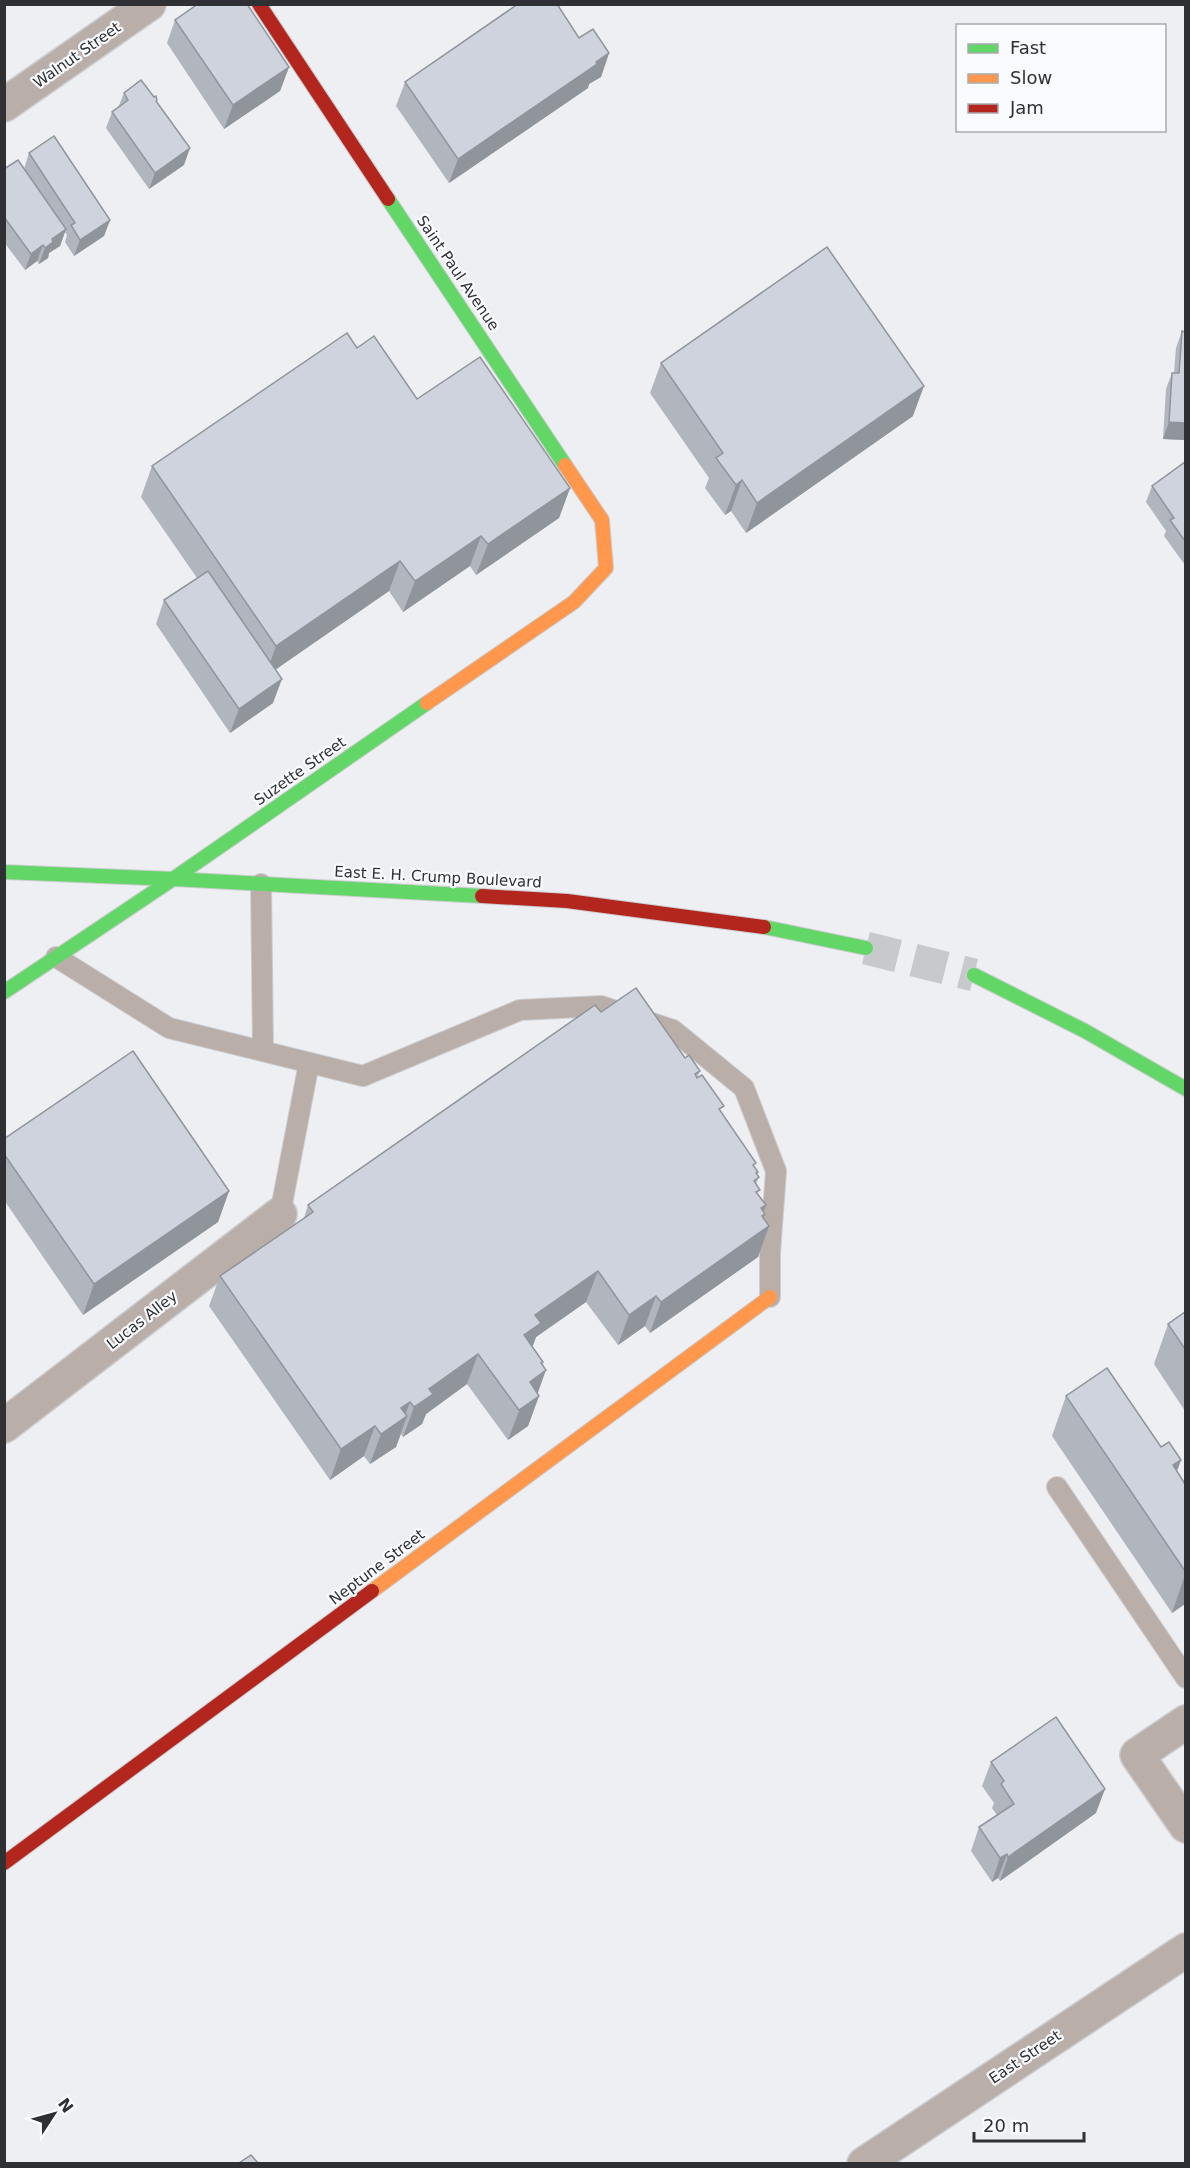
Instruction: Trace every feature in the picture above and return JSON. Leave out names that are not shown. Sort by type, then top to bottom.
[{"type":"street","name":"Walnut Street","points":[[4,105],[149,4]]},
{"type":"street","name":"Saint Paul Avenue","points":[[259,4],[602,520],[606,568]]},
{"type":"street","name":"Suzette Street","points":[[4,992],[173,879],[574,602],[606,568]]},
{"type":"street","name":"East E. H. Crump Boulevard","points":[[4,872],[567,901],[763,927],[866,948]]},
{"type":"street","points":[[974,975],[1085,1031],[1185,1089]]},
{"type":"street","name":"Lucas Alley","points":[[5,1424],[280,1214]]},
{"type":"street","name":"Neptune Street","points":[[4,1863],[770,1297]]},
{"type":"street","points":[[1185,1722],[1137,1755],[1185,1826]]},
{"type":"street","name":"East Street","points":[[864,2163],[1185,1950]]},
{"type":"lane","points":[[261,884],[262,1051]]},
{"type":"lane","points":[[56,957],[170,1028],[363,1076],[520,1010],[601,1006],[673,1030],[744,1088],[776,1170],[770,1253],[770,1297]]},
{"type":"lane","points":[[280,1214],[309,1063]]},
{"type":"lane","points":[[1057,1487],[1185,1678]]},
{"type":"building","points":[[198,4],[247,4],[289,67],[233,105],[175,20]]},
{"type":"building","points":[[518,4],[557,4],[579,38],[593,29],[609,53],[596,62],[597,64],[458,159],[405,82]]},
{"type":"building","points":[[141,80],[154,97],[156,96],[156,101],[190,148],[155,173],[112,112],[128,100],[124,93]]},
{"type":"building","points":[[54,136],[110,220],[80,240],[71,225],[75,223],[29,153]]},
{"type":"building","points":[[18,160],[66,229],[52,239],[53,242],[45,248],[43,245],[31,254],[4,217],[4,169]]},
{"type":"building","points":[[827,247],[924,386],[757,503],[742,480],[736,485],[716,458],[723,453],[661,363]]},
{"type":"building","points":[[1182,331],[1185,332],[1185,423],[1169,422],[1172,373],[1179,373]]},
{"type":"building","points":[[347,333],[357,348],[374,336],[417,399],[480,357],[570,488],[488,544],[481,536],[415,581],[400,561],[276,646],[152,466]]},
{"type":"building","points":[[1185,462],[1185,541],[1170,520],[1174,518],[1152,486]]},
{"type":"building","points":[[208,571],[282,679],[239,709],[164,600]]},
{"type":"building","points":[[636,988],[685,1058],[689,1055],[700,1071],[695,1074],[697,1078],[702,1075],[724,1106],[719,1109],[756,1163],[753,1165],[759,1177],[754,1181],[760,1190],[756,1192],[766,1205],[761,1208],[765,1214],[762,1216],[769,1226],[661,1302],[656,1296],[629,1315],[598,1271],[535,1315],[541,1323],[524,1335],[546,1370],[530,1382],[539,1396],[519,1410],[478,1354],[429,1389],[433,1394],[414,1407],[410,1402],[401,1408],[407,1416],[381,1434],[375,1426],[341,1449],[220,1276],[313,1212],[308,1205],[595,1005],[601,1012]]},
{"type":"building","points":[[133,1051],[229,1191],[94,1284],[4,1154],[4,1139]]},
{"type":"building","points":[[1185,1312],[1185,1349],[1168,1324]]},
{"type":"building","points":[[1107,1368],[1161,1447],[1169,1442],[1181,1460],[1173,1465],[1185,1484],[1185,1571],[1066,1396]]},
{"type":"building","points":[[1056,1717],[1105,1789],[1008,1857],[1007,1854],[1000,1858],[979,1827],[1014,1804],[1001,1784],[1004,1781],[991,1762]]},
{"type":"building","points":[[251,2155],[258,2163],[239,2163]]},
{"type":"tunnel","points":[[866,948],[974,975]]},
{"type":"traffic: fast","points":[[388,199],[565,465]]},
{"type":"traffic: fast","points":[[4,992],[173,879],[427,703]]},
{"type":"traffic: fast","points":[[4,872],[482,896]]},
{"type":"traffic: fast","points":[[764,927],[866,948]]},
{"type":"traffic: fast","points":[[974,975],[1085,1031],[1186,1089]]},
{"type":"traffic: slow","points":[[427,703],[574,602],[606,568],[602,520],[565,465]]},
{"type":"traffic: slow","points":[[372,1591],[770,1297]]},
{"type":"traffic: jam","points":[[259,4],[388,199]]},
{"type":"traffic: jam","points":[[482,896],[567,901],[764,927]]},
{"type":"traffic: jam","points":[[4,1863],[372,1591]]}]
